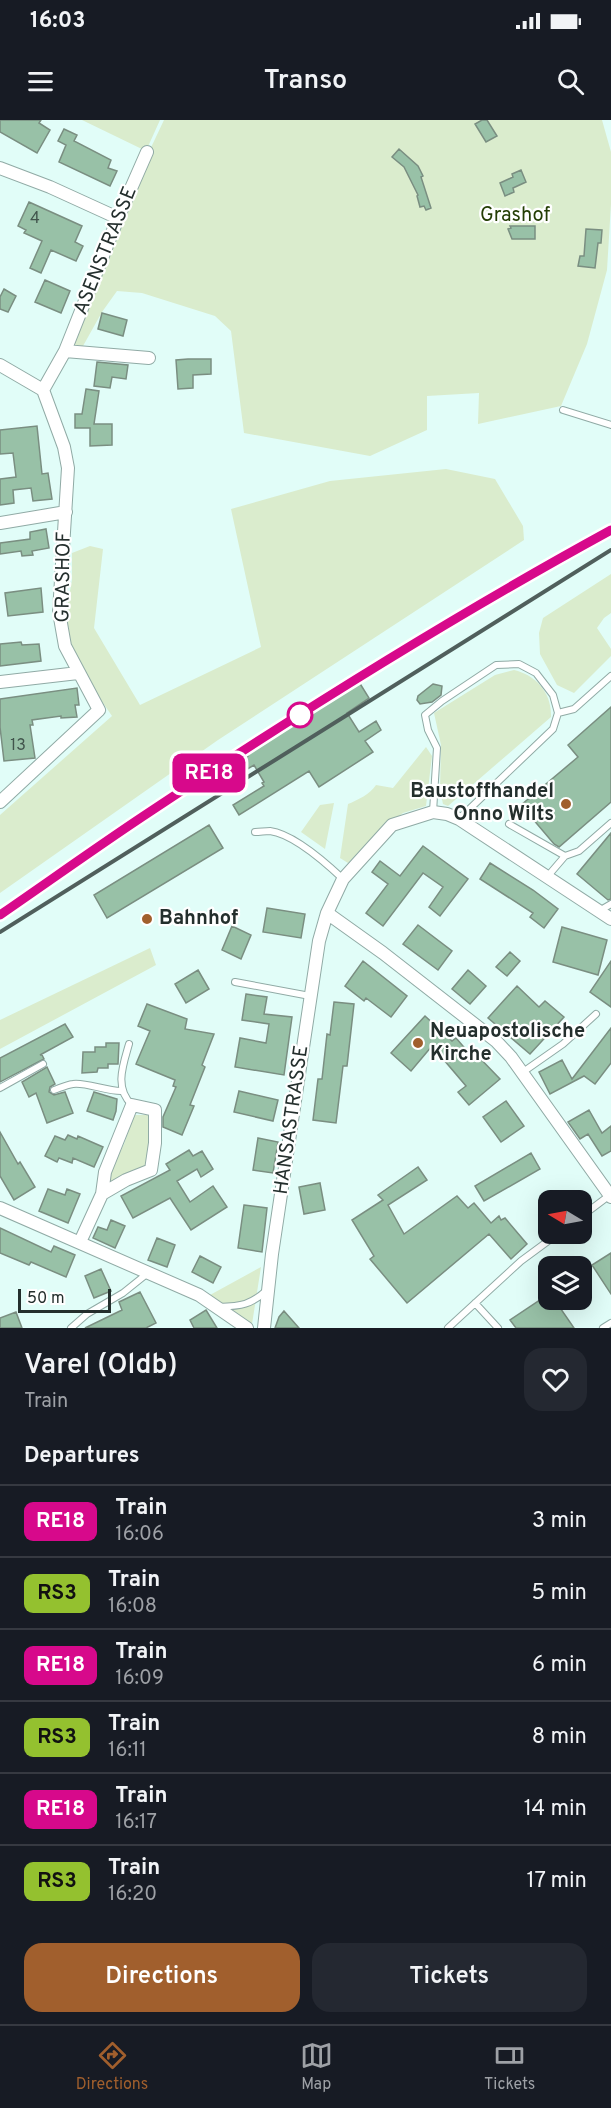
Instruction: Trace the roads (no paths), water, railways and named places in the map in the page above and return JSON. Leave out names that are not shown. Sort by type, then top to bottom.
[{"type":"street","name":"ASENSTRASSE","points":[[44,390],[65,351],[147,152]]},
{"type":"street","points":[[0,168],[50,187],[118,218]]},
{"type":"street","points":[[65,351],[149,358]]},
{"type":"street","points":[[0,365],[44,390]]},
{"type":"street","name":"GRASHOF","points":[[0,802],[99,710],[65,646],[59,612],[68,468],[64,447],[44,390]]},
{"type":"street","points":[[0,523],[66,512]]},
{"type":"street","points":[[0,682],[78,673]]},
{"type":"street","points":[[433,812],[459,819],[611,919]]},
{"type":"street","name":"HANSASTRASSE","points":[[264,1328],[310,996],[319,941],[327,913],[343,879],[392,825],[433,812]]},
{"type":"street","points":[[327,913],[383,953],[496,1041],[523,1072],[610,1196]]},
{"type":"street","points":[[80,1242],[102,1194],[105,1172],[132,1106],[155,1110],[155,1143],[151,1170],[126,1180],[102,1194]]},
{"type":"street","points":[[0,1208],[199,1295],[247,1328]]},
{"type":"lane","points":[[563,410],[611,426]]},
{"type":"lane","points":[[433,812],[437,748],[428,730],[425,715],[496,665],[519,664],[536,673],[553,695],[558,713],[553,729],[459,819]]},
{"type":"lane","points":[[558,713],[574,709],[611,676]]},
{"type":"lane","points":[[547,877],[565,856],[579,851],[611,823]]},
{"type":"lane","points":[[509,824],[565,856]]},
{"type":"lane","points":[[255,832],[270,831],[284,836],[325,863],[343,879]]},
{"type":"lane","points":[[599,911],[611,904]]},
{"type":"lane","points":[[235,982],[310,996]]},
{"type":"lane","points":[[523,1072],[563,1044],[596,1014]]},
{"type":"lane","points":[[129,1044],[123,1063],[121,1092],[132,1106]]},
{"type":"lane","points":[[0,1088],[43,1064]]},
{"type":"lane","points":[[54,1090],[79,1083],[121,1092]]},
{"type":"lane","points":[[592,1209],[610,1196]]},
{"type":"lane","points":[[448,1328],[520,1261],[544,1244]]},
{"type":"lane","points":[[71,1328],[87,1314],[123,1293],[148,1272]]},
{"type":"lane","points":[[217,1307],[240,1306],[256,1300],[268,1290]]},
{"type":"lane","points":[[475,1303],[498,1328]]},
{"type":"lane","points":[[603,1328],[611,1323]]},
{"type":"railway","points":[[0,915],[142,817],[315,705],[491,598],[611,530]]},
{"type":"railway","points":[[0,932],[611,550]]},
{"type":"train","name":"RE18","points":[[0,915],[266,736],[446,623],[611,530]]},
{"type":"place","name":"Baustoffhandel Onno Wilts","points":[[566,804]]},
{"type":"place","name":"Bahnhof","points":[[147,919]]},
{"type":"place","name":"Neuapostolische Kirche","points":[[418,1043]]},
{"type":"park label","name":"Grashof","points":[[515,216]]}]
